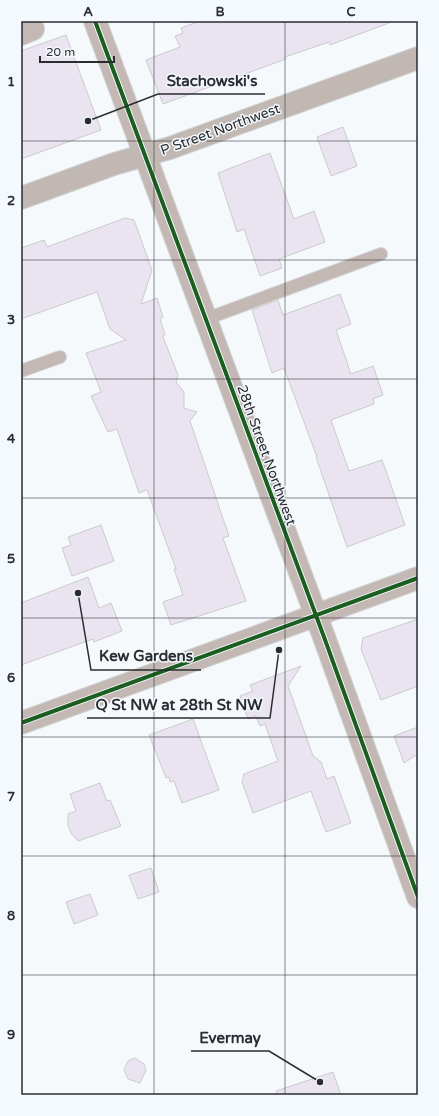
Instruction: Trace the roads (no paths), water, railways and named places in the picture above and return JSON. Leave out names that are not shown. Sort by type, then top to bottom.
[{"type":"main road","name":"P Street Northwest","points":[[21,198],[145,155],[170,148],[418,58]]},
{"type":"street","name":"28th Street Northwest","points":[[95,21],[418,897]]},
{"type":"street","points":[[21,723],[418,578]]},
{"type":"lane","points":[[206,319],[381,254]]},
{"type":"lane","points":[[21,371],[60,357]]},
{"type":"place","name":"Stachowski's","points":[[88,121]]},
{"type":"place","name":"Kew Gardens","points":[[78,593]]},
{"type":"place","name":"Q St NW at 28th St NW","points":[[279,650]]},
{"type":"place","name":"Evermay","points":[[320,1082]]}]
